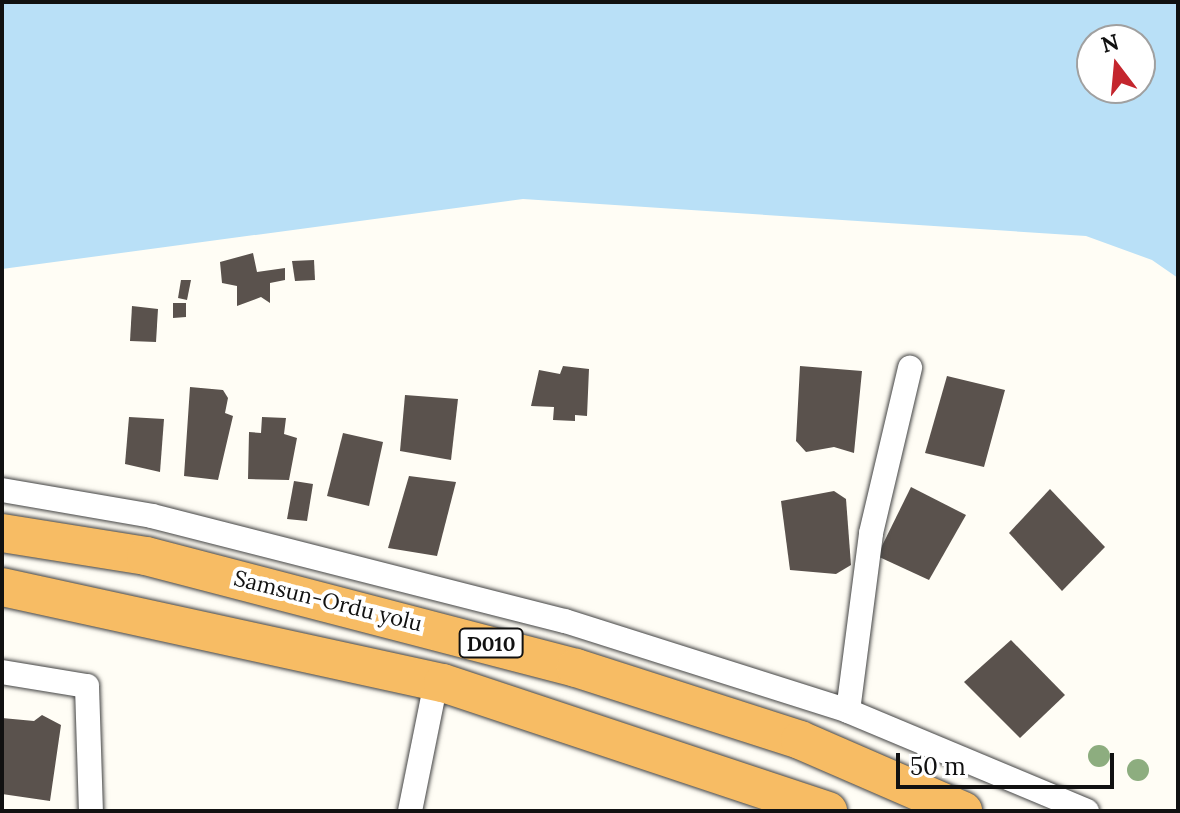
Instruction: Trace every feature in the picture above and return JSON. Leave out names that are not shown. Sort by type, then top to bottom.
[{"type":"highway","name":"Samsun-Ordu yolu","points":[[2,533],[146,556],[547,659],[800,740],[963,811]]},
{"type":"highway","name":"D010","points":[[2,587],[436,682],[749,798],[828,811]]},
{"type":"street","points":[[848,711],[871,533],[910,368]]},
{"type":"street","points":[[2,490],[152,516],[550,617],[848,711],[1087,811]]},
{"type":"street","points":[[2,672],[87,686],[91,811]]},
{"type":"street","points":[[410,811],[436,682]]},
{"type":"water","points":[[2,2],[1178,2],[1178,278],[1152,260],[1086,236],[523,199],[2,269]]},
{"type":"building","points":[[253,253],[257,272],[285,268],[285,280],[270,283],[270,303],[261,297],[237,306],[237,286],[222,283],[220,262]]},
{"type":"building","points":[[314,260],[315,280],[295,281],[292,261]]},
{"type":"building","points":[[181,280],[191,280],[187,300],[178,298]]},
{"type":"building","points":[[173,303],[186,303],[186,317],[173,318]]},
{"type":"building","points":[[132,306],[158,309],[156,342],[130,341]]},
{"type":"building","points":[[563,366],[589,369],[587,416],[575,415],[575,421],[553,420],[554,407],[531,406],[539,370],[560,374]]},
{"type":"building","points":[[800,366],[862,371],[854,453],[834,447],[806,452],[796,441]]},
{"type":"building","points":[[947,376],[1005,390],[984,467],[925,453]]},
{"type":"building","points":[[190,387],[223,390],[228,398],[225,413],[233,416],[218,480],[184,476]]},
{"type":"building","points":[[405,395],[458,399],[451,460],[400,451]]},
{"type":"building","points":[[129,417],[164,419],[160,472],[125,464]]},
{"type":"building","points":[[262,417],[286,418],[284,434],[297,438],[289,480],[248,479],[249,432],[261,433]]},
{"type":"building","points":[[343,433],[383,442],[369,506],[327,496]]},
{"type":"building","points":[[409,476],[456,482],[437,556],[388,548]]},
{"type":"building","points":[[294,481],[313,484],[307,521],[287,519]]},
{"type":"building","points":[[911,487],[966,515],[929,580],[877,556]]},
{"type":"building","points":[[1050,489],[1105,547],[1062,591],[1009,533]]},
{"type":"building","points":[[834,491],[846,499],[851,565],[836,574],[790,570],[781,501]]},
{"type":"building","points":[[1011,640],[1065,695],[1020,738],[964,682]]},
{"type":"building","points":[[42,715],[61,725],[50,801],[2,794],[2,718],[34,721]]}]
